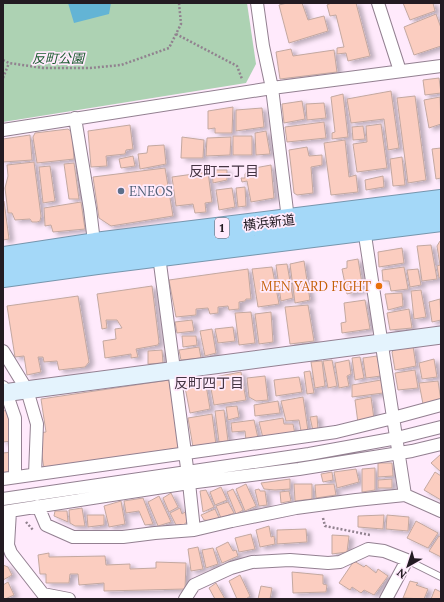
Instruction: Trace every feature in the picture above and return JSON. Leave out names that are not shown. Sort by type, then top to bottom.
[{"type":"highway","name":"横浜新道","points":[[3,276],[96,253],[288,219],[441,200]]},
{"type":"highway","name":"横浜新道","points":[[3,258],[96,253],[159,256],[441,220]]},
{"type":"street","points":[[257,3],[263,46],[272,88],[288,219]]},
{"type":"street","points":[[378,3],[400,72]]},
{"type":"street","points":[[3,130],[272,88],[441,66]]},
{"type":"street","points":[[75,118],[96,253]]},
{"type":"street","points":[[364,229],[405,495]]},
{"type":"street","points":[[159,256],[194,530]]},
{"type":"street","points":[[441,335],[27,390],[4,391],[15,418],[9,478],[336,432],[441,405]]},
{"type":"street","points":[[3,351],[27,390],[37,424],[35,474]]},
{"type":"street","points":[[69,599],[43,594],[5,547],[7,511],[397,438],[441,427]]},
{"type":"street","points":[[3,499],[188,478],[299,469],[412,452],[441,444]]},
{"type":"street","points":[[38,506],[46,525],[73,537],[123,538],[155,533],[194,530],[289,510],[356,500],[405,495],[441,511]]},
{"type":"street","points":[[185,599],[194,585],[231,568],[252,562],[290,560],[328,563],[340,562],[368,549],[384,551],[407,560],[386,599]]},
{"type":"lane","points":[[407,560],[441,577]]},
{"type":"path","points":[[3,60],[9,63],[43,68],[90,68],[121,65],[169,48],[181,24],[179,3]]},
{"type":"path","points":[[176,34],[237,66],[246,92]]},
{"type":"path","points":[[3,78],[9,63]]},
{"type":"path","points":[[321,506],[325,526],[370,535]]},
{"type":"green space","name":"反町公園","points":[[3,3],[247,3],[256,64],[246,83],[3,122]]},
{"type":"water","points":[[68,3],[111,3],[109,14],[74,23]]},
{"type":"building","points":[[287,3],[302,3],[308,20],[324,16],[328,31],[289,43],[279,5]]},
{"type":"building","points":[[331,3],[356,3],[370,56],[348,61],[346,53],[337,54],[337,48],[344,47],[336,15],[330,16],[327,5]]},
{"type":"building","points":[[403,3],[433,3],[435,11],[410,20]]},
{"type":"building","points":[[436,14],[441,28],[441,46],[414,55],[404,27]]},
{"type":"building","points":[[291,49],[293,56],[334,50],[337,72],[280,79],[276,52]]},
{"type":"building","points":[[439,78],[441,93],[425,95],[423,80]]},
{"type":"building","points":[[391,91],[399,148],[388,150],[384,119],[351,123],[347,99]]},
{"type":"building","points":[[343,94],[348,137],[332,139],[332,133],[335,132],[331,97]]},
{"type":"building","points":[[415,96],[426,180],[408,183],[397,98]]},
{"type":"building","points":[[440,97],[441,124],[429,128],[424,100]]},
{"type":"building","points":[[302,101],[305,119],[284,123],[282,104]]},
{"type":"building","points":[[324,103],[326,118],[307,120],[306,104]]},
{"type":"building","points":[[233,107],[232,133],[215,133],[215,128],[208,129],[208,111]]},
{"type":"building","points":[[262,108],[264,127],[236,131],[236,110]]},
{"type":"building","points":[[324,122],[326,138],[287,142],[285,127]]},
{"type":"building","points":[[381,124],[387,168],[357,172],[353,144],[367,142],[366,126]]},
{"type":"building","points":[[130,125],[133,149],[126,150],[125,154],[106,156],[107,166],[91,167],[88,131]]},
{"type":"building","points":[[363,126],[365,139],[353,140],[352,127]]},
{"type":"building","points":[[68,129],[72,132],[74,159],[37,163],[33,137],[35,133]]},
{"type":"building","points":[[266,131],[270,154],[256,155],[255,133]]},
{"type":"building","points":[[30,135],[32,160],[3,162],[3,139]]},
{"type":"building","points":[[233,136],[252,136],[252,155],[233,155]]},
{"type":"building","points":[[182,137],[204,140],[203,158],[181,158]]},
{"type":"building","points":[[231,137],[230,155],[206,156],[207,138]]},
{"type":"building","points":[[345,140],[349,177],[356,175],[358,192],[331,195],[324,143]]},
{"type":"building","points":[[164,145],[166,164],[140,169],[138,154],[147,153],[148,146]]},
{"type":"building","points":[[307,147],[309,156],[322,155],[322,165],[311,167],[313,193],[297,195],[294,193],[289,150]]},
{"type":"building","points":[[441,148],[441,178],[436,179],[432,149]]},
{"type":"building","points":[[133,156],[135,166],[121,168],[119,159]]},
{"type":"building","points":[[402,157],[405,185],[393,186],[390,159]]},
{"type":"building","points":[[34,162],[41,216],[40,221],[32,222],[30,219],[15,220],[12,213],[8,213],[5,188],[8,176],[7,165]]},
{"type":"building","points":[[74,163],[79,199],[69,199],[64,164]]},
{"type":"building","points":[[271,165],[274,198],[251,202],[247,181],[242,182],[241,178],[245,178],[245,174],[249,169]]},
{"type":"building","points":[[50,166],[55,201],[43,203],[39,167]]},
{"type":"building","points":[[165,168],[173,216],[111,226],[99,218],[93,177]]},
{"type":"building","points":[[212,170],[227,170],[227,180],[213,183]]},
{"type":"building","points":[[208,172],[212,202],[205,203],[206,212],[195,213],[193,204],[176,206],[172,177]]},
{"type":"building","points":[[383,176],[384,187],[366,190],[365,180]]},
{"type":"building","points":[[245,187],[246,206],[238,207],[236,188]]},
{"type":"building","points":[[232,188],[235,207],[219,210],[216,190]]},
{"type":"building","points":[[4,201],[9,239],[3,240],[3,202]]},
{"type":"building","points":[[81,202],[85,229],[53,232],[51,225],[45,226],[44,208]]},
{"type":"building","points":[[440,241],[441,278],[439,278],[437,266],[440,265],[437,246]]},
{"type":"building","points":[[431,245],[437,279],[422,281],[417,246]]},
{"type":"building","points":[[402,248],[404,263],[379,267],[378,252]]},
{"type":"building","points":[[358,259],[363,290],[347,294],[342,269],[347,268],[347,261]]},
{"type":"building","points":[[304,261],[310,300],[295,303],[290,264]]},
{"type":"building","points":[[287,264],[293,298],[281,301],[276,265]]},
{"type":"building","points":[[272,267],[279,304],[258,307],[252,269]]},
{"type":"building","points":[[404,267],[408,289],[391,291],[389,281],[383,281],[382,270]]},
{"type":"building","points":[[248,269],[251,299],[246,299],[245,301],[239,302],[239,309],[229,310],[228,306],[218,307],[218,313],[210,314],[208,308],[196,309],[196,315],[176,317],[169,280]]},
{"type":"building","points":[[418,269],[421,285],[410,287],[407,270]]},
{"type":"building","points":[[152,286],[159,342],[158,345],[136,349],[138,357],[131,358],[131,354],[105,358],[103,341],[116,339],[115,329],[122,328],[117,320],[106,320],[107,328],[102,329],[97,294]]},
{"type":"building","points":[[421,290],[426,317],[414,319],[411,291]]},
{"type":"building","points":[[402,293],[403,306],[388,310],[385,294]]},
{"type":"building","points":[[78,296],[89,362],[85,367],[59,370],[57,361],[44,362],[43,357],[38,357],[41,372],[27,375],[24,356],[15,357],[7,306]]},
{"type":"building","points":[[440,299],[441,320],[432,322],[429,302]]},
{"type":"building","points":[[365,300],[370,329],[342,333],[341,323],[346,322],[344,303]]},
{"type":"building","points":[[308,305],[314,341],[290,344],[285,307]]},
{"type":"building","points":[[409,309],[412,328],[390,330],[387,313]]},
{"type":"building","points":[[251,312],[255,343],[239,345],[235,313]]},
{"type":"building","points":[[271,312],[273,342],[259,344],[255,314]]},
{"type":"building","points":[[192,320],[194,331],[177,333],[175,322]]},
{"type":"building","points":[[233,327],[235,341],[218,343],[215,329]]},
{"type":"building","points":[[212,329],[216,353],[205,356],[200,331]]},
{"type":"building","points":[[182,336],[196,336],[197,345],[183,347]]},
{"type":"building","points":[[413,346],[416,366],[395,370],[392,352],[394,350]]},
{"type":"building","points":[[199,347],[201,358],[181,360],[179,350]]},
{"type":"building","points":[[162,350],[163,363],[148,364],[148,351]]},
{"type":"building","points":[[377,356],[381,376],[366,378],[363,358]]},
{"type":"building","points":[[360,357],[364,378],[355,380],[352,358]]},
{"type":"building","points":[[434,359],[437,377],[422,379],[419,363]]},
{"type":"building","points":[[332,360],[337,386],[328,388],[323,361]]},
{"type":"building","points":[[349,360],[351,374],[347,376],[349,386],[339,388],[335,363]]},
{"type":"building","points":[[322,361],[325,386],[315,388],[311,362]]},
{"type":"building","points":[[415,370],[418,388],[398,390],[395,373]]},
{"type":"building","points":[[310,371],[314,393],[307,394],[304,372]]},
{"type":"building","points":[[241,372],[246,400],[214,405],[209,378]]},
{"type":"building","points":[[265,376],[268,400],[256,401],[249,397],[247,378]]},
{"type":"building","points":[[299,377],[302,392],[276,396],[274,380]]},
{"type":"building","points":[[205,379],[210,409],[190,413],[184,382]]},
{"type":"building","points":[[169,380],[179,448],[44,468],[38,433],[46,432],[41,399]]},
{"type":"building","points":[[381,380],[383,393],[352,397],[352,385]]},
{"type":"building","points":[[438,381],[441,401],[423,404],[419,383]]},
{"type":"building","points":[[303,397],[308,431],[301,431],[299,420],[286,421],[281,401]]},
{"type":"building","points":[[371,397],[374,419],[358,423],[355,400]]},
{"type":"building","points":[[278,401],[280,413],[255,416],[254,405]]},
{"type":"building","points":[[237,406],[239,417],[228,420],[226,407]]},
{"type":"building","points":[[8,410],[12,441],[3,442],[3,411]]},
{"type":"building","points":[[224,410],[228,441],[219,442],[215,411]]},
{"type":"building","points":[[212,414],[216,445],[193,447],[188,418]]},
{"type":"building","points":[[317,416],[318,430],[313,431],[310,417]]},
{"type":"building","points":[[283,418],[284,424],[293,424],[295,434],[263,438],[259,422]]},
{"type":"building","points":[[254,420],[258,438],[246,440],[245,431],[232,432],[231,423]]},
{"type":"building","points":[[12,452],[12,470],[8,475],[3,475],[3,453]]},
{"type":"building","points":[[441,454],[441,472],[431,463]]},
{"type":"building","points":[[378,463],[392,463],[393,476],[378,477]]},
{"type":"building","points":[[375,468],[375,490],[362,492],[362,469]]},
{"type":"building","points":[[356,469],[359,482],[337,488],[334,472]]},
{"type":"building","points":[[332,472],[333,480],[323,482],[321,474]]},
{"type":"building","points":[[435,472],[441,476],[441,500],[424,490]]},
{"type":"building","points":[[290,479],[290,489],[264,489],[261,483]]},
{"type":"building","points":[[392,479],[392,488],[378,488],[378,480]]},
{"type":"building","points":[[246,484],[256,506],[245,511],[236,489]]},
{"type":"building","points":[[294,484],[312,484],[312,499],[295,501]]},
{"type":"building","points":[[334,484],[336,495],[316,498],[315,485]]},
{"type":"building","points":[[221,487],[227,500],[215,505],[210,492]]},
{"type":"building","points":[[233,489],[243,510],[236,514],[227,492]]},
{"type":"building","points":[[259,489],[260,491],[265,491],[267,505],[259,506],[255,490]]},
{"type":"building","points":[[206,490],[214,507],[203,512],[200,491]]},
{"type":"building","points":[[289,491],[291,501],[281,503],[280,492]]},
{"type":"building","points":[[171,493],[178,507],[169,512],[163,498]]},
{"type":"building","points":[[159,496],[171,522],[158,526],[148,502]]},
{"type":"building","points":[[143,498],[153,524],[145,525],[139,511],[126,513],[124,501]]},
{"type":"building","points":[[121,501],[125,524],[109,527],[104,506]]},
{"type":"building","points":[[228,502],[234,513],[221,518],[216,506]]},
{"type":"building","points":[[82,508],[85,526],[75,526],[70,523],[69,510]]},
{"type":"building","points":[[180,508],[182,514],[185,512],[188,521],[182,526],[176,525],[170,513]]},
{"type":"building","points":[[215,509],[219,518],[211,521],[204,520],[201,515]]},
{"type":"building","points":[[55,511],[67,511],[68,522],[54,516]]},
{"type":"building","points":[[87,515],[104,515],[104,525],[88,527]]},
{"type":"building","points":[[384,515],[383,529],[358,527],[358,516]]},
{"type":"building","points":[[387,515],[409,517],[408,531],[386,529]]},
{"type":"building","points":[[416,521],[438,533],[428,548],[407,538]]},
{"type":"building","points":[[269,526],[271,537],[274,536],[275,544],[260,547],[256,530]]},
{"type":"building","points":[[306,529],[307,542],[277,544],[277,530]]},
{"type":"building","points":[[251,534],[255,549],[239,552],[235,538]]},
{"type":"building","points":[[332,535],[349,536],[347,552],[332,554]]},
{"type":"building","points":[[439,536],[441,537],[441,557],[429,551]]},
{"type":"building","points":[[228,542],[233,551],[236,550],[238,556],[222,563],[216,548]]},
{"type":"building","points":[[198,547],[203,569],[191,571],[188,549]]},
{"type":"building","points":[[213,548],[218,564],[206,568],[202,550]]},
{"type":"building","points":[[49,553],[49,557],[105,556],[106,565],[130,564],[130,569],[156,568],[156,562],[186,563],[185,589],[104,591],[104,583],[79,585],[78,574],[70,574],[69,583],[46,583],[46,574],[40,574],[38,555]]},
{"type":"building","points":[[354,561],[364,567],[366,565],[376,573],[378,569],[388,576],[374,595],[364,590],[361,593],[352,587],[350,590],[339,583]]},
{"type":"building","points":[[3,565],[8,567],[12,575],[3,580]]},
{"type":"building","points":[[292,572],[323,575],[323,584],[327,585],[326,592],[293,593]]},
{"type":"building","points":[[240,575],[250,596],[246,599],[237,599],[229,581]]},
{"type":"building","points":[[410,581],[418,583],[416,585],[428,589],[424,599],[403,598]]},
{"type":"building","points":[[8,582],[14,595],[3,599],[3,585]]},
{"type":"building","points":[[216,583],[225,599],[215,599],[209,588]]},
{"type":"building","points":[[261,586],[272,588],[270,599],[258,599]]},
{"type":"building","points":[[435,589],[441,592],[441,599],[431,599]]},
{"type":"place","name":"ENEOS","points":[[121,191]]},
{"type":"place","name":"MEN YARD FIGHT","points":[[379,286]]},
{"type":"district","name":"反町二丁目","points":[[224,171]]},
{"type":"district","name":"反町四丁目","points":[[209,383]]}]
